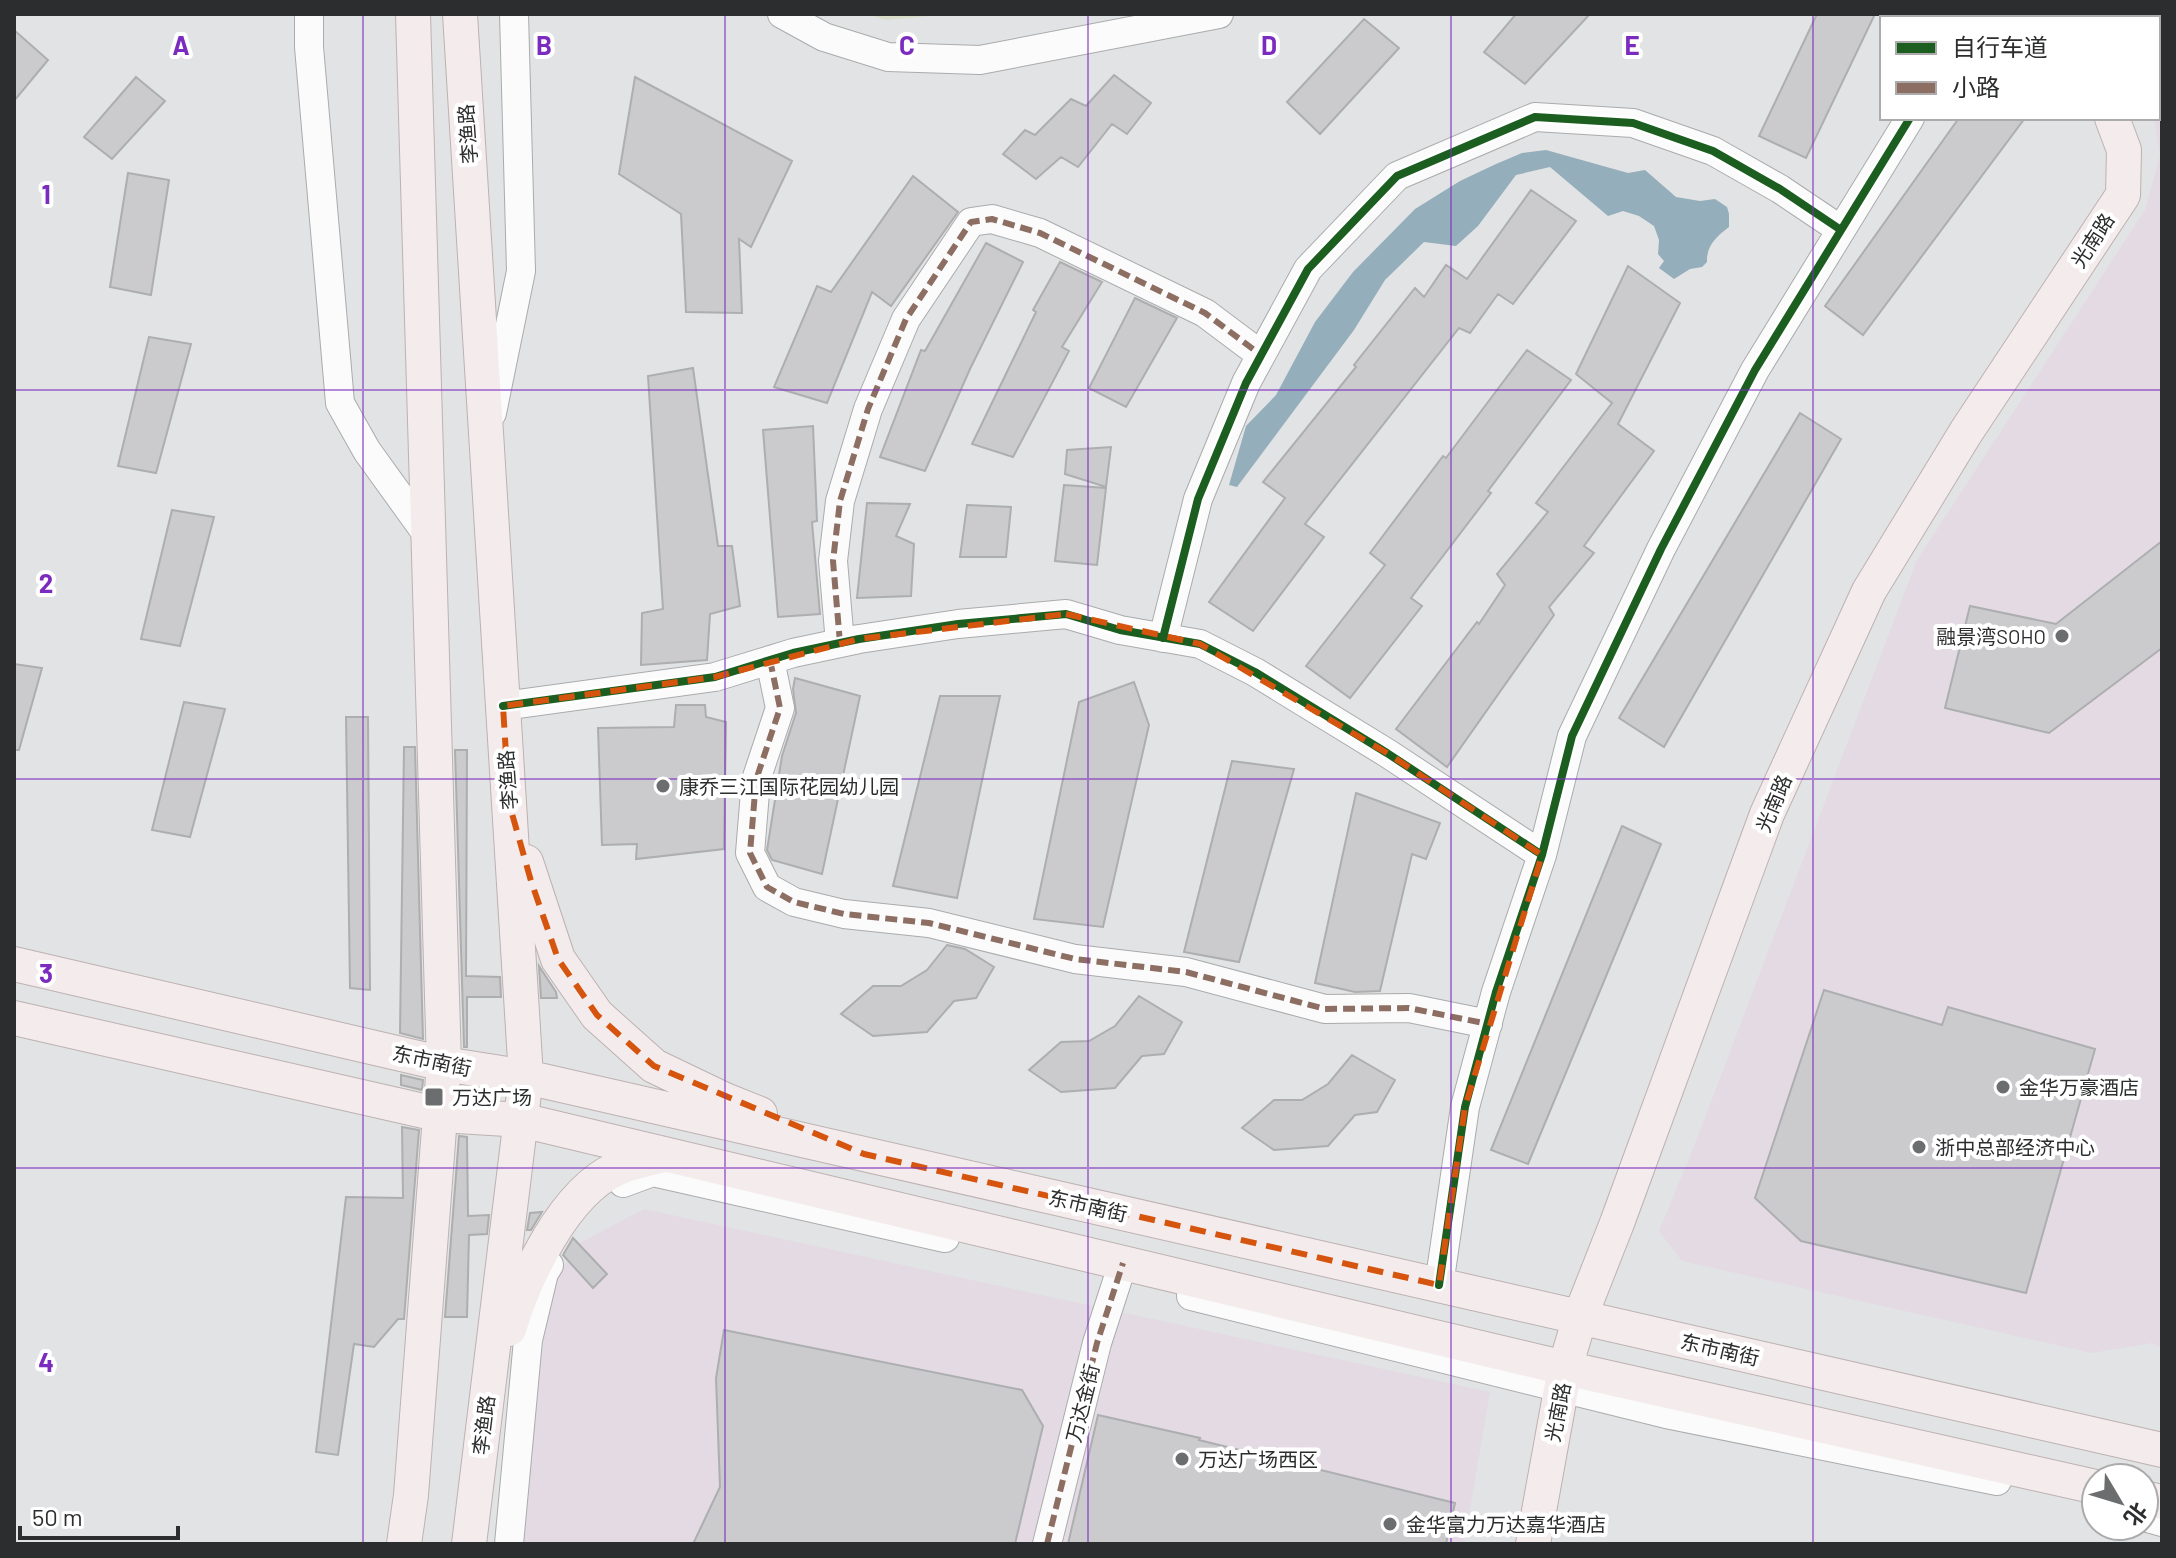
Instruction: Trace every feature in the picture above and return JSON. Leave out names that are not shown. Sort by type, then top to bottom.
[{"type":"main road","points":[[404,1544],[411,1495],[444,1064],[413,14]]},
{"type":"main road","name":"李渔路","points":[[460,14],[526,1077],[469,1544]]},
{"type":"main road","name":"光南路","points":[[1533,1544],[1564,1378],[1580,1317],[1767,814],[1869,591],[1966,432],[2123,195],[2124,150],[2113,120]]},
{"type":"main road","points":[[509,803],[558,959],[597,1015],[654,1066],[725,1100],[864,1154]]},
{"type":"main road","name":"东市南街","points":[[14,964],[444,1064],[526,1077],[2162,1450]]},
{"type":"main road","points":[[14,1018],[441,1115],[521,1120],[666,1154],[1121,1271],[1564,1378],[2080,1484]]},
{"type":"main road","points":[[486,1406],[517,1300],[552,1232],[588,1187],[617,1169],[666,1154]]},
{"type":"street","points":[[309,14],[309,47],[340,403],[367,451],[429,537]]},
{"type":"street","points":[[486,441],[521,271],[514,14]]},
{"type":"street","points":[[782,14],[824,37],[888,57],[980,60],[1219,14]]},
{"type":"street","points":[[1163,638],[1198,499],[1246,383],[1308,269],[1397,176],[1535,117],[1633,123],[1713,151],[1780,189],[1841,230]]},
{"type":"street","points":[[1439,1285],[1465,1107],[1542,855],[1572,736],[1654,564],[1755,370],[1909,120]]},
{"type":"street","points":[[840,643],[833,561],[840,501],[868,409],[906,319],[971,222],[992,219],[1040,233],[1205,313],[1261,355]]},
{"type":"street","points":[[503,706],[715,677],[793,653],[840,643],[958,624],[1066,614],[1120,630],[1200,644],[1255,672],[1387,753],[1542,855]]},
{"type":"street","points":[[770,660],[780,708],[756,780],[750,853],[767,887],[794,902],[844,914],[929,923],[1075,959],[1186,972],[1325,1009],[1409,1008],[1488,1024]]},
{"type":"street","points":[[509,1544],[528,1340],[544,1273],[579,1216],[607,1190],[653,1172],[1121,1271]]},
{"type":"street","name":"万达金街","points":[[1047,1544],[1097,1343],[1121,1271]]},
{"type":"street","points":[[1564,1378],[1666,1414],[2080,1499]]},
{"type":"highlighted area","points":[[1066,614],[1200,644],[1387,753],[1542,855],[1465,1107],[1439,1285],[864,1154],[654,1066],[597,1015],[558,959],[531,881],[509,803],[503,706],[715,677],[859,639]]},
{"type":"shaded area","points":[[2162,14],[2162,1348],[2152,1343],[2092,1353],[1682,1261],[1659,1231],[1917,560],[2145,210],[2160,155],[2154,120],[2160,120],[2160,16],[2096,16]]},
{"type":"shaded area","points":[[644,1209],[1490,1392],[1464,1544],[520,1544],[549,1293],[576,1245]]},
{"type":"green space","points":[[868,14],[953,14],[885,20]]},
{"type":"water","points":[[1546,150],[1628,173],[1645,170],[1676,197],[1700,201],[1715,199],[1727,207],[1729,227],[1713,242],[1707,262],[1702,267],[1690,269],[1674,279],[1659,268],[1664,261],[1658,254],[1659,240],[1654,226],[1639,216],[1623,211],[1608,216],[1550,167],[1516,175],[1478,226],[1456,246],[1424,242],[1385,280],[1354,330],[1237,487],[1229,485],[1246,426],[1276,395],[1315,322],[1353,272],[1415,209],[1460,181],[1496,164],[1522,153]]},
{"type":"building","points":[[1516,14],[1590,14],[1525,84],[1484,52]]},
{"type":"building","points":[[1817,14],[1875,14],[1806,158],[1759,136]]},
{"type":"building","points":[[1364,19],[1399,48],[1320,134],[1287,102]]},
{"type":"building","points":[[14,30],[48,60],[14,101]]},
{"type":"building","points":[[1114,75],[1151,103],[1127,134],[1112,124],[1078,167],[1061,157],[1036,179],[1003,154],[1025,130],[1035,135],[1071,99],[1086,106]]},
{"type":"building","points":[[136,77],[165,101],[112,159],[84,137]]},
{"type":"building","points":[[635,77],[792,161],[751,247],[739,239],[742,313],[686,312],[681,214],[619,174]]},
{"type":"building","points":[[1958,120],[2024,120],[1863,335],[1825,306]]},
{"type":"building","points":[[128,173],[169,180],[151,295],[110,287]]},
{"type":"building","points":[[913,176],[958,212],[891,306],[872,292],[827,403],[774,387],[817,286],[831,292]]},
{"type":"building","points":[[1531,190],[1576,221],[1513,304],[1498,294],[1470,333],[1459,328],[1305,524],[1324,537],[1253,631],[1209,602],[1285,498],[1263,482],[1356,367],[1354,365],[1415,288],[1424,297],[1446,265],[1467,279]]},
{"type":"building","points":[[986,243],[1023,262],[970,369],[925,471],[880,457],[921,350],[925,351]]},
{"type":"building","points":[[1060,262],[1102,282],[1062,347],[1069,351],[1013,457],[972,444],[1036,312],[1033,310]]},
{"type":"building","points":[[1628,266],[1680,303],[1618,424],[1654,451],[1584,546],[1594,553],[1549,607],[1554,615],[1447,767],[1396,729],[1477,622],[1479,624],[1505,585],[1497,574],[1548,512],[1536,503],[1612,403],[1576,374]]},
{"type":"building","points":[[1135,298],[1177,318],[1126,407],[1089,388]]},
{"type":"building","points":[[149,337],[191,344],[156,473],[118,466]]},
{"type":"building","points":[[1527,350],[1571,380],[1411,598],[1422,606],[1350,698],[1306,666],[1385,565],[1370,553]]},
{"type":"building","points":[[693,368],[718,546],[732,546],[740,606],[710,614],[707,660],[641,665],[642,613],[663,609],[648,376]]},
{"type":"building","points":[[1800,413],[1841,439],[1664,747],[1619,718]]},
{"type":"building","points":[[813,426],[817,521],[812,522],[820,614],[778,617],[763,430]]},
{"type":"building","points":[[1111,447],[1106,487],[1065,474],[1067,450]]},
{"type":"building","points":[[1064,485],[1106,488],[1097,565],[1055,561]]},
{"type":"building","points":[[867,503],[910,504],[896,536],[914,544],[911,596],[857,598]]},
{"type":"building","points":[[967,505],[1011,507],[1006,557],[960,557]]},
{"type":"building","points":[[172,510],[214,517],[180,646],[141,639]]},
{"type":"building","name":"融景湾SOHO","points":[[2162,541],[2162,648],[2049,733],[1945,708],[1970,606],[2056,624]]},
{"type":"building","points":[[14,664],[42,668],[19,750],[14,750]]},
{"type":"building","points":[[795,678],[860,696],[822,874],[772,860],[767,850],[782,756],[796,713]]},
{"type":"building","points":[[1134,682],[1149,725],[1103,927],[1034,919],[1079,702]]},
{"type":"building","points":[[940,696],[1000,696],[957,898],[893,886]]},
{"type":"building","points":[[184,702],[225,709],[190,837],[152,830]]},
{"type":"building","name":"康乔三江国际花园幼儿园","points":[[676,705],[705,705],[706,717],[726,722],[724,849],[636,859],[637,844],[602,845],[598,728],[674,727]]},
{"type":"building","points":[[346,717],[368,717],[370,990],[350,988]]},
{"type":"building","points":[[404,747],[415,747],[423,1039],[400,1033]]},
{"type":"building","points":[[455,750],[467,750],[466,976],[500,977],[501,997],[467,997],[467,1047],[464,1047]]},
{"type":"building","points":[[1232,761],[1294,769],[1239,962],[1184,952]]},
{"type":"building","points":[[1356,793],[1440,823],[1426,859],[1412,854],[1380,991],[1355,992],[1315,983]]},
{"type":"building","points":[[1622,826],[1661,844],[1528,1164],[1491,1150]]},
{"type":"building","points":[[947,945],[965,949],[994,967],[976,998],[954,1001],[927,1032],[873,1036],[841,1014],[873,986],[901,986],[927,970]]},
{"type":"building","points":[[539,966],[556,992],[557,998],[541,998]]},
{"type":"building","name":"浙中总部经济中心","points":[[1824,990],[1942,1025],[1948,1007],[2095,1049],[2026,1293],[1801,1241],[1755,1198]]},
{"type":"building","points":[[1139,996],[1182,1022],[1164,1054],[1142,1056],[1115,1088],[1061,1092],[1029,1070],[1061,1042],[1089,1041],[1115,1026]]},
{"type":"building","points":[[1352,1055],[1395,1080],[1377,1112],[1355,1115],[1328,1146],[1274,1150],[1242,1128],[1274,1100],[1302,1100],[1328,1084]]},
{"type":"building","points":[[401,1075],[423,1080],[422,1090],[401,1085]]},
{"type":"building","points":[[402,1127],[419,1130],[404,1319],[398,1319],[374,1347],[354,1344],[338,1455],[316,1452],[346,1197],[403,1198]]},
{"type":"building","points":[[459,1136],[467,1137],[468,1216],[489,1215],[487,1234],[469,1235],[467,1317],[445,1317]]},
{"type":"building","points":[[542,1212],[531,1230],[527,1230],[530,1213]]},
{"type":"building","points":[[573,1238],[607,1274],[593,1288],[563,1255]]},
{"type":"building","points":[[724,1330],[1022,1390],[1043,1426],[1015,1544],[693,1544],[720,1487],[716,1378]]},
{"type":"building","name":"万达广场西区","points":[[1098,1415],[1455,1503],[1446,1544],[1068,1544]]},
{"type":"marked path","points":[[840,643],[833,561],[840,501],[868,409],[906,319],[971,222],[992,219],[1040,233],[1205,313],[1261,355]]},
{"type":"marked path","points":[[770,660],[780,708],[756,780],[750,853],[767,887],[794,902],[844,914],[929,923],[1075,959],[1186,972],[1325,1009],[1409,1008],[1488,1024]]},
{"type":"marked path","points":[[1047,1544],[1097,1343],[1123,1263]]},
{"type":"cycle path","points":[[1163,638],[1198,499],[1246,383],[1308,269],[1397,176],[1535,117],[1633,123],[1713,151],[1780,189],[1841,230]]},
{"type":"cycle path","points":[[1439,1285],[1465,1107],[1496,992],[1542,855],[1572,736],[1661,549],[1755,370],[1909,120]]},
{"type":"cycle path","points":[[503,706],[715,677],[793,653],[859,639],[958,624],[1066,614],[1120,630],[1200,644],[1255,672],[1387,753],[1542,855]]},
{"type":"place","name":"融景湾SOHO","points":[[2062,636]]},
{"type":"place","name":"康乔三江国际花园幼儿园","points":[[663,786]]},
{"type":"place","name":"金华万豪酒店","points":[[2003,1087]]},
{"type":"place","name":"万达广场","points":[[434,1097]]},
{"type":"place","name":"浙中总部经济中心","points":[[1919,1147]]},
{"type":"place","name":"万达广场西区","points":[[1182,1459]]},
{"type":"place","name":"金华富力万达嘉华酒店","points":[[1390,1524]]}]
